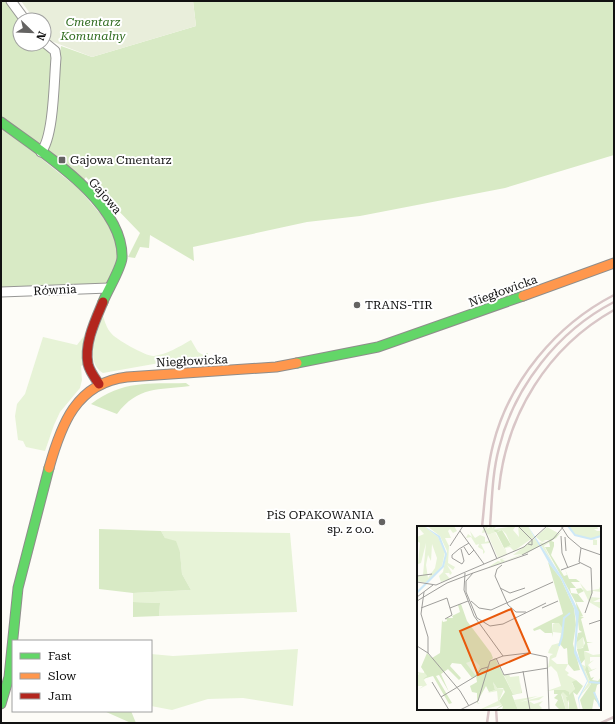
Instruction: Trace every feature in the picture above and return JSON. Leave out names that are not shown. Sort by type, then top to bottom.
[{"type":"street","points":[[11,1],[19,12]]},
{"type":"street","points":[[41,152],[46,144],[52,107],[56,58],[52,49]]},
{"type":"street","name":"Gajowa","points":[[1,122],[41,152],[94,198],[116,229],[122,243],[122,257],[88,347],[88,364],[99,384]]},
{"type":"street","name":"Niegłowicka","points":[[12,640],[15,606],[20,582],[55,446],[62,426],[71,412],[86,394],[99,384],[115,378],[276,367],[378,347],[442,326],[614,263]]},
{"type":"street","name":"Równia","points":[[1,292],[110,288]]},
{"type":"street","name":"Niegłowicka","points":[[1,704],[9,680],[12,643]]},
{"type":"green space","points":[[1,1],[8,1],[15,12],[12,12],[12,52],[48,52],[52,57],[51,96],[43,147],[1,116]]},
{"type":"green space","name":"Cmentarz Komunalny","points":[[21,1],[193,1],[196,26],[92,57],[52,41],[52,12],[29,12]]},
{"type":"green space","points":[[193,1],[614,1],[614,155],[505,188],[360,216],[307,222],[193,247],[194,261],[150,235],[149,248],[140,247],[135,258],[128,257],[140,233],[86,177],[83,181],[48,150],[61,46],[92,57],[196,26]]},
{"type":"green space","points":[[1,126],[79,189],[109,224],[119,252],[108,285],[1,290]]},
{"type":"green space","points":[[103,316],[108,330],[114,336],[145,354],[154,356],[164,354],[191,340],[198,352],[205,356],[206,353],[208,353],[208,361],[205,366],[165,362],[103,373],[97,368],[94,362],[93,354],[95,338]]},
{"type":"green space","points":[[84,336],[84,364],[81,366],[82,380],[80,388],[60,412],[45,451],[26,447],[23,441],[18,440],[15,416],[17,404],[25,394],[43,337],[77,345]]},
{"type":"green space","points":[[186,383],[190,386],[158,389],[141,394],[133,398],[117,414],[91,404],[103,396],[125,387],[148,384]]},
{"type":"green space","points":[[99,529],[161,531],[165,538],[176,541],[180,552],[182,574],[191,590],[133,593],[99,589]]},
{"type":"green space","points":[[161,531],[290,533],[297,612],[159,616],[160,603],[133,602],[133,593],[191,590],[182,574],[180,552],[165,538]]},
{"type":"green space","points":[[133,602],[160,603],[159,616],[133,617]]},
{"type":"green space","points":[[298,649],[293,706],[243,698],[208,699],[172,710],[152,706],[152,654],[173,656]]},
{"type":"green space","points":[[106,712],[131,712],[136,723],[131,723]]},
{"type":"railway","points":[[482,526],[487,476],[493,445],[500,421],[510,399],[523,377],[554,339],[593,307],[614,295]]},
{"type":"railway","points":[[490,526],[495,468],[499,448],[506,425],[515,404],[541,363],[557,345],[575,328],[614,302]]},
{"type":"railway","points":[[499,489],[503,462],[511,435],[521,410],[534,386],[550,363],[569,343],[590,325],[614,310]]},
{"type":"railway","points":[[487,723],[489,710]]},
{"type":"railway","points":[[496,710],[497,723]]},
{"type":"railway","points":[[601,723],[614,717]]},
{"type":"traffic: fast","points":[[1,122],[57,163],[77,180],[95,198],[110,217],[119,237],[122,258],[119,268],[103,302]]},
{"type":"traffic: fast","points":[[297,363],[378,347],[523,296]]},
{"type":"traffic: fast","points":[[13,640],[18,588],[49,468]]},
{"type":"traffic: fast","points":[[1,704],[9,677],[12,647]]},
{"type":"traffic: slow","points":[[523,296],[614,263]]},
{"type":"traffic: slow","points":[[49,468],[59,436],[73,409],[83,397],[95,388],[109,381],[127,377],[276,367],[297,363]]},
{"type":"traffic: jam","points":[[99,384],[89,367],[87,356],[91,333],[103,302]]},
{"type":"place","name":"Gajowa Cmentarz","points":[[62,160]]},
{"type":"place","name":"TRANS-TIR","points":[[357,305]]},
{"type":"place","name":"PiS OPAKOWANIA sp. z o.o.","points":[[382,522]]}]
